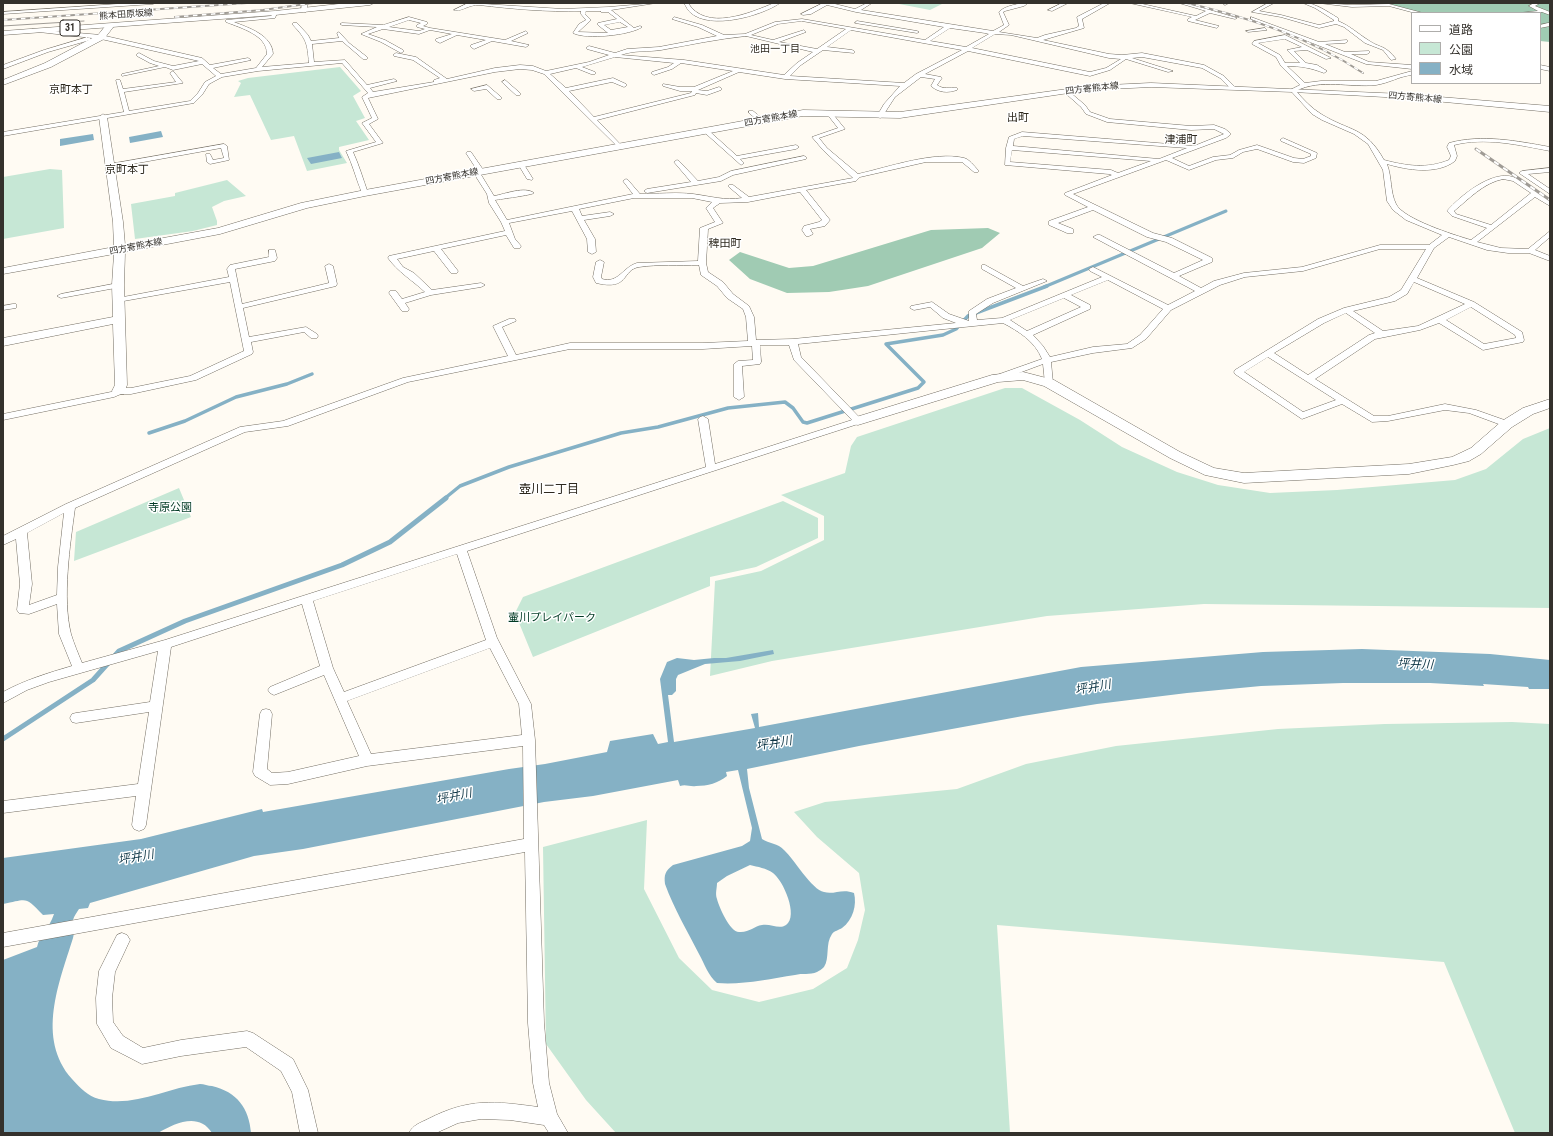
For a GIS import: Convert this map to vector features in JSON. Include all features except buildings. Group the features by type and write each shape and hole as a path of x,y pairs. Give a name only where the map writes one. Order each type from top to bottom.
{"main road":[{"name":"熊本田原坂線","path":"3,33 275,14 304,7 370,3"},
{"path":"3,83 48,65 101,37 110,26"},
{"name":"四方寄熊本線","path":"3,272 220,231 305,205 365,193 803,113 880,116 947,109 1066,91 1116,86 1232,87 1292,90 1403,96 1550,109"},
{"path":"103,117 120,250 118,300 121,385 119,391"},
{"path":"3,342 119,319"},
{"path":"858,421 997,378 1013,375 1037,378 1049,383 1175,455 1210,472 1244,478 1409,469 1453,461 1464,458 1476,451 1507,424 1528,411 1550,403"}],"street":[{"path":"3,14 153,3"},
{"path":"456,10 472,3 530,9 584,10 654,3"},
{"path":"530,9 544,3"},
{"path":"686,3 693,13 718,20 752,13 778,3"},
{"path":"849,15 870,3"},
{"path":"880,116 889,100 918,75 967,49 992,32 1007,25 1001,12 1003,10 1022,6 1026,3"},
{"path":"1050,10 1066,3"},
{"path":"1038,40 1047,36 1082,27 1079,18 1108,3"},
{"path":"1132,3 1196,17"},
{"path":"1181,3 1236,18"},
{"path":"1272,3 1254,12 1290,18 1319,26 1336,22 1346,26 1367,42 1386,49 1393,59"},
{"path":"1320,3 1352,6 1394,6 1418,12"},
{"path":"1363,3 1374,5"},
{"path":"1538,3 1531,6 1542,12 1550,14"},
{"path":"546,73 578,67 630,50 670,48 746,34 777,23 802,17 824,4 836,4 868,14 886,13 948,26 1011,34 1109,56 1124,57 1142,55 1204,67 1222,77 1232,87"},
{"path":"1306,5 1313,6 1336,19 1336,22"},
{"path":"802,17 803,10 806,6"},
{"path":"598,9 599,11 609,11 632,28 610,32 600,24 621,20"},
{"path":"584,10 583,14 589,20 581,25 575,32 576,33 611,34 628,32 638,27"},
{"path":"1210,11 1190,20 1217,26"},
{"path":"258,69 270,55 270,47 268,43 245,28 228,21 273,17 275,14"},
{"path":"785,77 868,14"},
{"path":"1290,18 1296,14"},
{"path":"802,17 848,29 967,49 1090,74 1108,69 1124,59 1124,57"},
{"path":"438,83 436,81 444,79 414,58 407,58 380,40 363,35 409,18 424,23 419,26 430,29 526,45"},
{"path":"674,18 724,37"},
{"path":"1253,18 1344,54 1378,65 1411,67"},
{"path":"857,22 917,32"},
{"path":"294,24 306,36 309,43 312,64"},
{"path":"342,24 385,26 418,33 430,29"},
{"path":"925,42 948,26"},
{"path":"1248,31 1265,29 1328,58"},
{"path":"31,30 101,37 162,50 200,60 220,76"},
{"path":"504,42 526,32"},
{"path":"773,42 804,32"},
{"path":"339,33 347,44 358,51 365,58"},
{"path":"482,38 495,33"},
{"path":"440,42 438,40 458,34"},
{"path":"746,34 773,42 818,51"},
{"path":"3,67 61,46 101,37"},
{"path":"380,40 391,37"},
{"path":"1285,37 1256,42 1255,44 1278,56 1283,65 1303,85"},
{"path":"974,38 981,39"},
{"path":"309,43 342,39"},
{"path":"474,47 473,46 491,40"},
{"path":"1318,43 1345,40"},
{"path":"589,48 648,63"},
{"path":"823,48 852,52"},
{"path":"1304,64 1290,50 1309,48"},
{"path":"1344,54 1367,52"},
{"path":"139,55 152,62 177,68 202,62"},
{"path":"1124,57 1170,71"},
{"path":"208,67 248,60"},
{"path":"3,134 192,102 200,94 207,83 220,76 258,69 343,61 372,94"},
{"path":"640,65 648,63 679,62 785,77 906,86"},
{"path":"654,73 670,68 679,62"},
{"path":"686,70 698,64"},
{"path":"1283,65 1304,64 1321,69 1324,72"},
{"path":"124,75 167,66"},
{"path":"365,193 356,171 356,165 349,151 380,143 365,123 375,119 364,97 372,94 438,83 483,72 520,67 540,70 546,73 565,90 620,147"},
{"path":"578,67 593,73"},
{"path":"594,119 693,94 695,90 737,71"},
{"path":"122,91 149,84 180,83 173,73"},
{"path":"1411,73 1401,74 1377,83 1303,85 1292,90 1307,107 1318,116 1367,141 1382,161 1387,173 1390,198 1395,209 1407,218 1436,229 1447,235 1488,249 1502,251 1530,251 1550,259"},
{"path":"918,75 939,78 935,82 934,86 938,89 951,91 955,89"},
{"path":"118,80 127,113"},
{"path":"565,90 613,80 624,85"},
{"path":"367,87 394,81"},
{"path":"505,82 518,94"},
{"path":"665,85 707,93 719,89"},
{"path":"474,89 487,87 500,98"},
{"path":"1066,91 1084,106 1088,114 1109,121 1191,128 1214,127 1223,130 1228,134 1224,137 1067,194 1150,234 1169,240 1209,260 1174,276"},
{"path":"751,112 762,121"},
{"path":"830,114 842,129 815,137 825,149 857,176"},
{"path":"706,131 747,169"},
{"path":"1118,176 1111,172 1007,164 1011,138 1022,134 1197,147"},
{"path":"1009,148 1164,159 1189,168 1214,158 1231,157 1241,151 1257,147 1294,160 1304,161 1314,157 1314,152 1283,140"},
{"path":"1382,161 1397,166 1417,169 1438,166 1452,161 1454,156 1450,147 1451,144 1460,141 1488,141 1550,148"},
{"path":"110,166 224,146 227,159 210,162 208,155"},
{"path":"736,158 796,147"},
{"path":"469,153 490,194 492,203 505,222 508,232 517,246"},
{"path":"637,195 640,192 721,179 731,172 804,158"},
{"path":"505,222 637,195 692,196 718,201 748,200 856,179 857,176 897,166 939,159 964,160 976,171"},
{"path":"678,162 696,183"},
{"path":"521,164 530,179"},
{"path":"1550,170 1522,173 1550,192"},
{"path":"1491,227 1454,215 1450,211 1490,179 1503,177 1512,178 1550,204"},
{"path":"626,182 637,195"},
{"path":"731,186 748,200"},
{"path":"802,190 826,220 822,224 807,228 806,230 809,234"},
{"path":"491,199 531,193"},
{"path":"1472,243 1534,194"},
{"path":"718,201 709,208 719,222 704,228 702,263 704,273 720,284 730,296 746,308 750,317 757,362 738,364 740,397"},
{"path":"603,202 610,214 614,215 615,222"},
{"path":"574,207 591,239 592,252"},
{"path":"1070,232 1052,223 1094,207"},
{"path":"581,218 610,214"},
{"path":"430,293 411,275 400,269 392,258 508,232"},
{"path":"1530,251 1550,233"},
{"path":"1342,401 1302,416 1238,372 1321,321 1347,310 1392,299 1404,292 1431,247 1447,235"},
{"path":"1097,237 1202,291"},
{"path":"997,378 1047,360 1093,350 1128,346 1143,337 1168,308 1217,283 1244,275 1303,269 1380,247 1431,247"},
{"path":"436,248 454,271"},
{"path":"3,417 114,394 119,391 131,391 193,378 248,352 231,269 232,267 272,259 272,252"},
{"path":"600,262 597,277 599,281 607,283 623,278 632,266 636,265 702,263"},
{"path":"238,307 293,295 333,284 329,266"},
{"path":"984,267 1023,289"},
{"path":"1093,269 1168,308"},
{"path":"3,541 70,506 243,429 285,424 406,380 570,346 703,346 793,342 1004,320 1109,277"},
{"path":"118,300 233,279"},
{"path":"1413,279 1470,304 1519,334 1520,340 1483,347 1440,320"},
{"path":"968,323 972,313 990,301 1043,281"},
{"path":"61,296 118,285"},
{"path":"393,293 403,305 430,293 481,286"},
{"path":"1027,334 1087,307 1064,295"},
{"path":"914,308 932,304 946,316 968,323"},
{"path":"1308,379 1372,337 1381,334 1420,328 1440,320 1470,304"},
{"path":"3,308 13,306"},
{"path":"1347,310 1381,334"},
{"path":"1004,320 1027,334 1039,346 1047,360 1049,383"},
{"path":"512,321 497,326 513,357"},
{"path":"246,340 306,329 314,336"},
{"path":"3,698 23,687 78,669 165,644 858,421 797,358 793,342"},
{"path":"1268,353 1372,419 1383,419 1437,408 1449,408 1464,410 1507,424"},
{"path":"703,419 711,468"},
{"path":"70,506 63,568 62,597 64,630 78,669"},
{"path":"21,531 26,584 23,610 29,610 62,597"},
{"path":"461,549 493,642 525,704 529,740 530,844 536,1023 541,1083 549,1117 559,1133"},
{"path":"306,598 327,668 366,760"},
{"path":"341,698 493,642"},
{"path":"139,825 165,644"},
{"path":"274,690 327,668"},
{"path":"76,718 155,706"},
{"path":"266,714 260,772 270,779 288,778 366,760 529,740"},
{"path":"3,807 143,789"},
{"path":"3,940 530,844"},
{"path":"122,940 107,971 104,998 105,1024 117,1042 142,1056 181,1048 247,1039 266,1050 286,1065 300,1090 308,1133"},
{"path":"418,1133 441,1120 472,1111 512,1112 549,1117"}],"green space":[{"path":"894,3 944,3 930,10"},
{"path":"1385,3 1550,3 1550,42 1541,41 1541,12 1411,12"},
{"path":"340,67 361,91 353,96 365,118 356,121 369,140 339,147 339,150 347,163 307,171 294,136 271,140 250,95 234,97 241,83 238,81 248,78"},
{"path":"50,169 62,170 64,228 3,239 3,177"},
{"path":"227,180 246,196 224,201 212,207 217,225 193,231 135,239 131,204 175,196 175,193"},
{"path":"988,228 1000,233 982,248 868,286 829,292 787,293 750,279 729,260 740,252 789,268 813,266 931,230"},
{"path":"1005,388 1022,388 1080,420 1122,447 1177,472 1218,485 1270,493 1337,490 1455,480 1486,469 1523,439 1550,428 1550,608 1204,604 1047,616 772,661 710,676 715,581 761,571 824,540 824,516 781,495 845,473 851,446 857,437"},
{"name":"寺原公園","path":"179,488 191,517 74,561 76,532"},
{"name":"壷川プレイパーク","path":"783,501 818,518 818,538 756,567 710,577 710,586 533,657 515,613 523,597"},
{"path":"1512,722 1550,724 1550,1133 1515,1133 1444,962 997,925 1010,1133 616,1133 586,1100 546,1044 543,847 647,820 644,889 679,958 712,990 759,1002 813,989 847,968 858,940 865,910 859,873 817,837 794,812 825,802 957,789 1026,764 1116,746 1278,729 1385,724"}],"water":[{"path":"161,131 163,137 130,143 129,137"},
{"path":"93,134 94,140 60,146 60,139"},
{"path":"339,152 342,158 311,164 307,158"},
{"name":"坪井川","path":"1362,649 1490,654 1550,660 1550,689 1529,689 1528,687 1483,684 1484,686 1430,683 1343,683 1261,686 1187,693 1097,704 1023,716 859,746 747,769 749,788 762,839 782,848 819,890 828,893 846,891 854,893 855,898 853,912 849,921 842,928 835,931 830,938 827,959 824,967 817,972 766,980 717,983 707,970 665,884 666,873 673,865 742,846 750,841 752,828 738,770 726,772 727,776 713,784 680,786 678,780 593,796 544,802 303,849 254,856 90,903 88,908 79,909 73,919 74,936 62,973 54,1010 53,1028 55,1046 61,1063 72,1079 91,1096 112,1101 137,1099 200,1084 212,1086 228,1092 240,1102 248,1116 251,1133 212,1133 207,1127 200,1123 186,1121 158,1133 3,1133 3,960 37,947 40,938 50,924 54,914 43,915 26,900 3,904 3,858 141,839 262,809 263,812 545,764 607,752 610,741 653,734 658,744 668,742 660,679 667,662 677,658 694,660 726,658 773,650 774,654 740,661 705,664 678,675 676,679 676,691 672,695 668,695 674,742 755,728 751,714 758,713 759,727 1081,667 1263,652","holes":["750,865 770,871 781,883 788,898 791,914 790,920 786,925 780,927 762,925 739,932 732,928 725,918 716,897 717,883 727,876"]}],"waterway":[{"path":"1044,287 1226,211"},
{"path":"444,499 460,486 509,467 621,433 658,427 728,408 785,402 793,408 803,422 807,423 918,388 924,382 886,344 943,335 956,329 968,316 1047,286"},
{"path":"149,433 185,421 236,397 287,384 312,374"},
{"path":"3,739 93,680 119,651 185,621 342,565 390,542 446,498"}],"tram line":[{"path":"3,26 84,21"}],"railway":[{"path":"3,20 247,3"},
{"path":"175,17 263,10 313,3"},
{"path":"1187,3 1233,15 1278,30 1322,49 1363,73"},
{"path":"1476,149 1550,200"}],"district":[{"name":"池田一丁目","path":"775,49"},
{"name":"京町本丁","path":"71,90"},
{"name":"出町","path":"1018,118"},
{"name":"津浦町","path":"1181,140"},
{"name":"京町本丁","path":"127,170"},
{"name":"稗田町","path":"725,244"},
{"name":"壺川二丁目","path":"549,490"}]}
